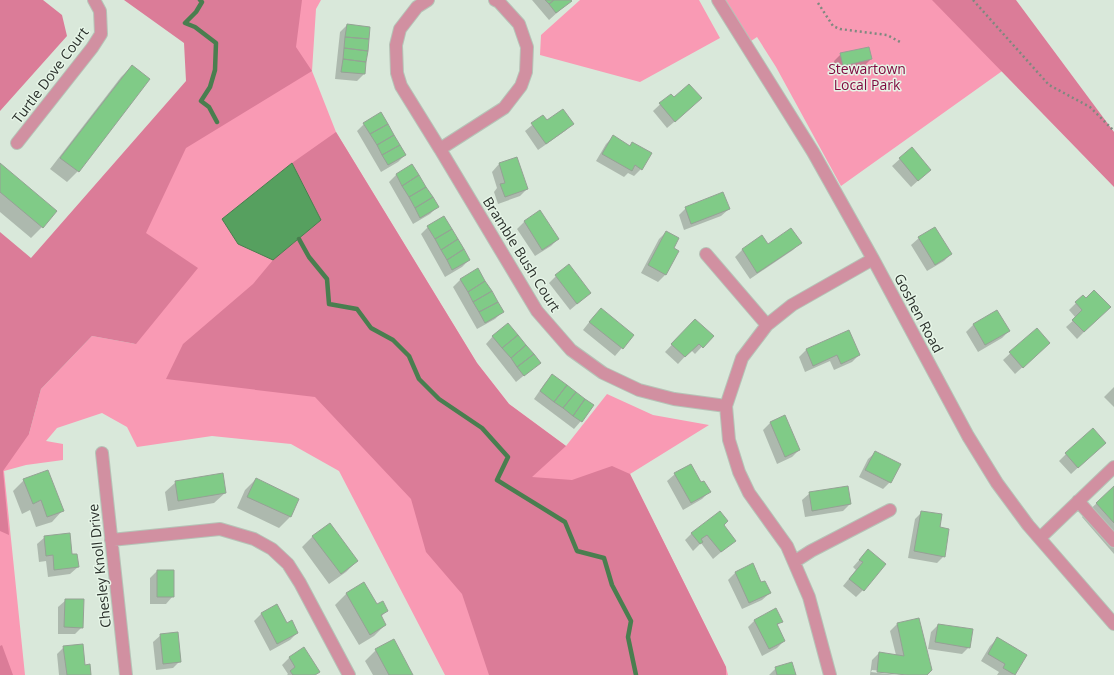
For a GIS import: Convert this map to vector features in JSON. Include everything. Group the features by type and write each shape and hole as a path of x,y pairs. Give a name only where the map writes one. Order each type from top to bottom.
{"street":[{"name":"Turtle Dove Court","path":"17,143 92,48 101,34 100,11 94,0"},
{"name":"Bramble Bush Court","path":"428,0 417,7 400,29 396,45 397,74 401,86 537,311 571,350 603,373 639,390 674,400 726,406"},
{"path":"440,149 504,108 521,86 526,72 527,47 518,24 499,2 495,0"},
{"name":"Goshen Road","path":"718,0 813,152 873,259 968,436 997,482 1028,525 1114,624"},
{"path":"706,254 767,325"},
{"path":"830,675 809,597 787,546 749,493 739,472 728,440 726,406 742,358 767,325 792,305 873,259"},
{"name":"Chesley Knoll Drive","path":"102,453 126,675"},
{"path":"1040,538 1114,467"},
{"path":"1078,502 1114,541"},
{"path":"794,562 811,551 890,510"},
{"path":"111,540 220,529 254,539 272,549 288,564 300,583 349,675"}],"path":[{"path":"973,0 1049,85 1090,107 1114,131"},
{"path":"818,3 833,26 840,29 887,35 902,44"}],"green space":[{"path":"263,0 321,0 316,9 312,71 336,132 477,363 509,404 566,446 607,394 653,415 709,425 630,474 726,667 728,675 445,675 339,471 291,444 212,436 137,447 127,427 102,413 57,428 46,441 63,444 63,460 26,465 4,471 25,675 0,675 0,432 29,434 41,389 92,336 136,344 0,294"},
{"path":"580,0 699,0 720,38 640,82 540,55 541,35"},
{"name":"Stewartown Local Park","path":"721,0 941,0 1005,69 841,186 776,67 757,37 748,43"}],"shaded area":[{"path":"0,0 43,0 62,15 67,36 0,111"},
{"path":"124,0 302,0 296,47 312,71 186,148 146,233 198,268 136,344 92,336 41,389 29,434 3,471 9,535 0,531 0,232 31,258 186,81 184,43"},
{"path":"932,0 1016,0 1114,132 1114,187"},
{"path":"336,132 477,363 509,404 566,446 532,477 572,480 612,466 630,474 726,667 726,675 489,675 462,594 426,552 411,499 315,397 166,379 183,344 253,284 273,260 321,220 292,163"},
{"path":"292,163 321,220 273,260 238,244 222,219"},
{"path":"2,645 13,675 0,675 0,646"}],"building":[{"path":"545,0 554,0 549,4"},
{"path":"554,0 572,1 556,13 549,4"},
{"path":"347,24 370,27 369,39 345,37"},
{"path":"345,37 369,39 368,51 344,48"},
{"path":"869,47 872,59 843,66 840,53"},
{"path":"344,48 368,51 366,62 343,59"},
{"path":"343,59 366,62 365,74 341,72"},
{"path":"132,65 150,79 79,172 60,158"},
{"path":"689,84 702,98 675,122 659,103 671,94 674,97"},
{"path":"563,109 574,124 546,144 531,123 543,115 547,120"},
{"path":"381,112 388,124 370,134 363,123"},
{"path":"388,124 394,135 377,145 370,134"},
{"path":"394,135 400,145 382,155 377,145"},
{"path":"613,135 630,146 632,142 652,153 642,170 635,165 632,171 602,154"},
{"path":"400,145 406,155 388,165 382,155"},
{"path":"912,147 931,170 918,181 899,158"},
{"path":"517,157 528,189 505,197 500,184 505,183 499,163"},
{"path":"0,163 57,211 43,228 0,192"},
{"path":"412,164 419,175 402,186 396,174"},
{"path":"419,175 426,187 409,197 402,186"},
{"path":"426,187 433,197 415,208 409,197"},
{"path":"723,192 730,209 691,224 685,207"},
{"path":"433,197 439,207 420,218 415,208"},
{"path":"540,210 559,239 542,250 524,221"},
{"path":"444,216 452,229 435,239 427,226"},
{"path":"935,227 952,254 935,265 918,237"},
{"path":"791,228 802,243 757,273 742,249 762,235 768,244"},
{"path":"452,229 458,239 441,250 435,239"},
{"path":"666,231 679,238 674,248 679,251 666,275 648,265"},
{"path":"458,239 464,249 447,260 441,250"},
{"path":"464,249 470,260 452,270 447,260"},
{"path":"569,264 591,293 577,304 555,275"},
{"path":"478,268 485,281 468,292 460,279"},
{"path":"485,281 492,291 473,302 468,292"},
{"path":"1094,290 1111,307 1084,332 1072,320 1082,310 1075,302 1083,295 1086,298"},
{"path":"492,291 498,302 479,312 473,302"},
{"path":"498,302 504,312 485,323 479,312"},
{"path":"601,308 634,335 623,349 589,322"},
{"path":"997,310 1010,331 985,345 973,324"},
{"path":"695,319 714,336 703,348 699,344 685,357 671,344"},
{"path":"508,323 518,335 502,348 492,336"},
{"path":"1037,328 1050,343 1023,368 1009,352"},
{"path":"849,330 860,355 841,364 837,355 813,366 806,349"},
{"path":"518,335 526,345 511,358 502,348"},
{"path":"526,345 534,354 517,367 511,358"},
{"path":"534,354 541,363 524,376 517,367"},
{"path":"552,374 567,385 554,402 540,391"},
{"path":"567,385 576,392 563,408 554,402"},
{"path":"576,392 585,399 573,416 563,408"},
{"path":"585,399 594,405 582,422 573,416"},
{"path":"785,415 800,450 785,457 770,422"},
{"path":"1093,428 1106,443 1078,468 1065,453"},
{"path":"875,451 901,464 891,483 865,470"},
{"path":"691,464 701,482 704,481 711,492 691,503 674,473"},
{"path":"48,470 64,511 47,517 41,500 33,504 23,479"},
{"path":"223,473 226,493 178,501 175,481"},
{"path":"256,478 299,499 291,517 247,497"},
{"path":"848,486 851,504 812,511 809,492"},
{"path":"1114,486 1114,523 1096,503"},
{"path":"720,511 728,521 724,525 736,541 721,552 707,535 701,539 703,542 700,544 691,533"},
{"path":"921,511 942,514 940,527 949,529 945,557 914,551"},
{"path":"330,523 358,561 341,574 312,536"},
{"path":"70,533 72,554 77,554 79,567 54,570 53,555 46,556 44,536"},
{"path":"868,549 886,564 864,591 849,579 863,562 859,560"},
{"path":"753,563 761,582 765,581 771,593 749,603 735,572"},
{"path":"157,570 174,570 174,597 157,597"},
{"path":"364,582 377,604 383,601 388,611 381,615 386,625 370,635 346,593"},
{"path":"65,599 84,599 83,628 64,627"},
{"path":"277,604 287,623 292,620 298,633 277,644 261,613"},
{"path":"776,608 783,622 777,624 785,641 769,649 754,620"},
{"path":"919,618 932,670 927,675 877,672 879,652 904,656 897,623"},
{"path":"938,624 973,629 970,648 935,642"},
{"path":"178,632 181,662 163,664 160,634"},
{"path":"997,637 1027,655 1015,675 1003,668 1005,664 988,654"},
{"path":"394,639 413,675 389,675 375,649"},
{"path":"83,644 85,665 90,664 91,675 67,675 63,646"},
{"path":"304,647 320,672 315,675 293,675 290,671 295,667 289,657"},
{"path":"792,662 796,675 777,675 775,667"}],"waterway":[{"path":"200,0 202,2 196,12 185,23 195,27 216,43 215,70 210,87 201,101 209,107 217,122"},
{"path":"299,239 309,257 327,279 329,304 357,309 371,328 393,340 409,356 419,379 439,399 482,428 508,457 497,480 565,522 577,551 604,558 612,585 631,621 628,637 636,675"}]}
